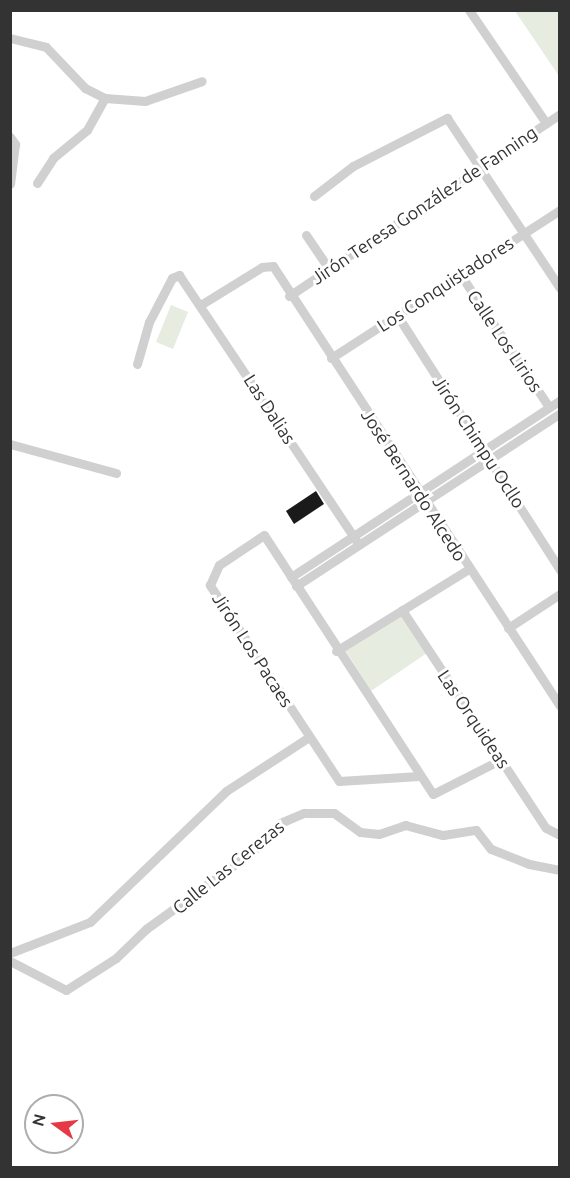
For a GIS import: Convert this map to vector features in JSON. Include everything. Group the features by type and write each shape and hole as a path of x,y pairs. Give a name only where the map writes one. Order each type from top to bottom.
{"street":[{"path":"469,10 546,123"},
{"path":"10,38 46,47 78,82 105,98 145,101 202,81"},
{"path":"37,183 53,158 87,130 105,98"},
{"name":"Jirón Teresa González de Fanning","path":"289,296 560,114"},
{"path":"314,196 353,166 444,118 481,167 560,288"},
{"path":"10,137 15,144 10,184"},
{"name":"Los Conquistadores","path":"331,358 560,210"},
{"path":"306,235 329,269"},
{"name":"José Bernardo Alcedo","path":"201,304 268,266 421,492 508,628 555,691 560,706"},
{"name":"Calle Los Lirios","path":"460,274 549,407"},
{"name":"Las Dalias","path":"137,364 149,322 172,278 179,275 201,304 359,545"},
{"name":"Jirón Chimpu Ocllo","path":"397,315 485,449 560,570"},
{"path":"500,760 440,795 434,794 419,776 336,651 291,577 560,400"},
{"path":"296,586 560,413"},
{"path":"10,444 116,473"},
{"name":"Jirón Los Pacaes","path":"291,577 264,535 219,565 210,585 339,781 419,776"},
{"path":"336,651 469,568"},
{"path":"508,628 560,594"},
{"name":"Las Orquideas","path":"402,610 546,828 560,835"},
{"path":"10,952 90,922 226,791 309,737"},
{"name":"Calle Las Cerezas","path":"10,960 66,990 116,958 137,936 252,852 290,816 334,813 360,832 379,834 405,825 443,835 476,830 491,849 528,864 560,870"}],"shaded area":[{"path":"515,11 559,11 559,76"},
{"path":"171,305 188,312 173,349 156,342"},
{"path":"400,613 427,653 371,691 344,648"}],"building":[{"path":"316,491 324,504 294,524 286,511"}]}
